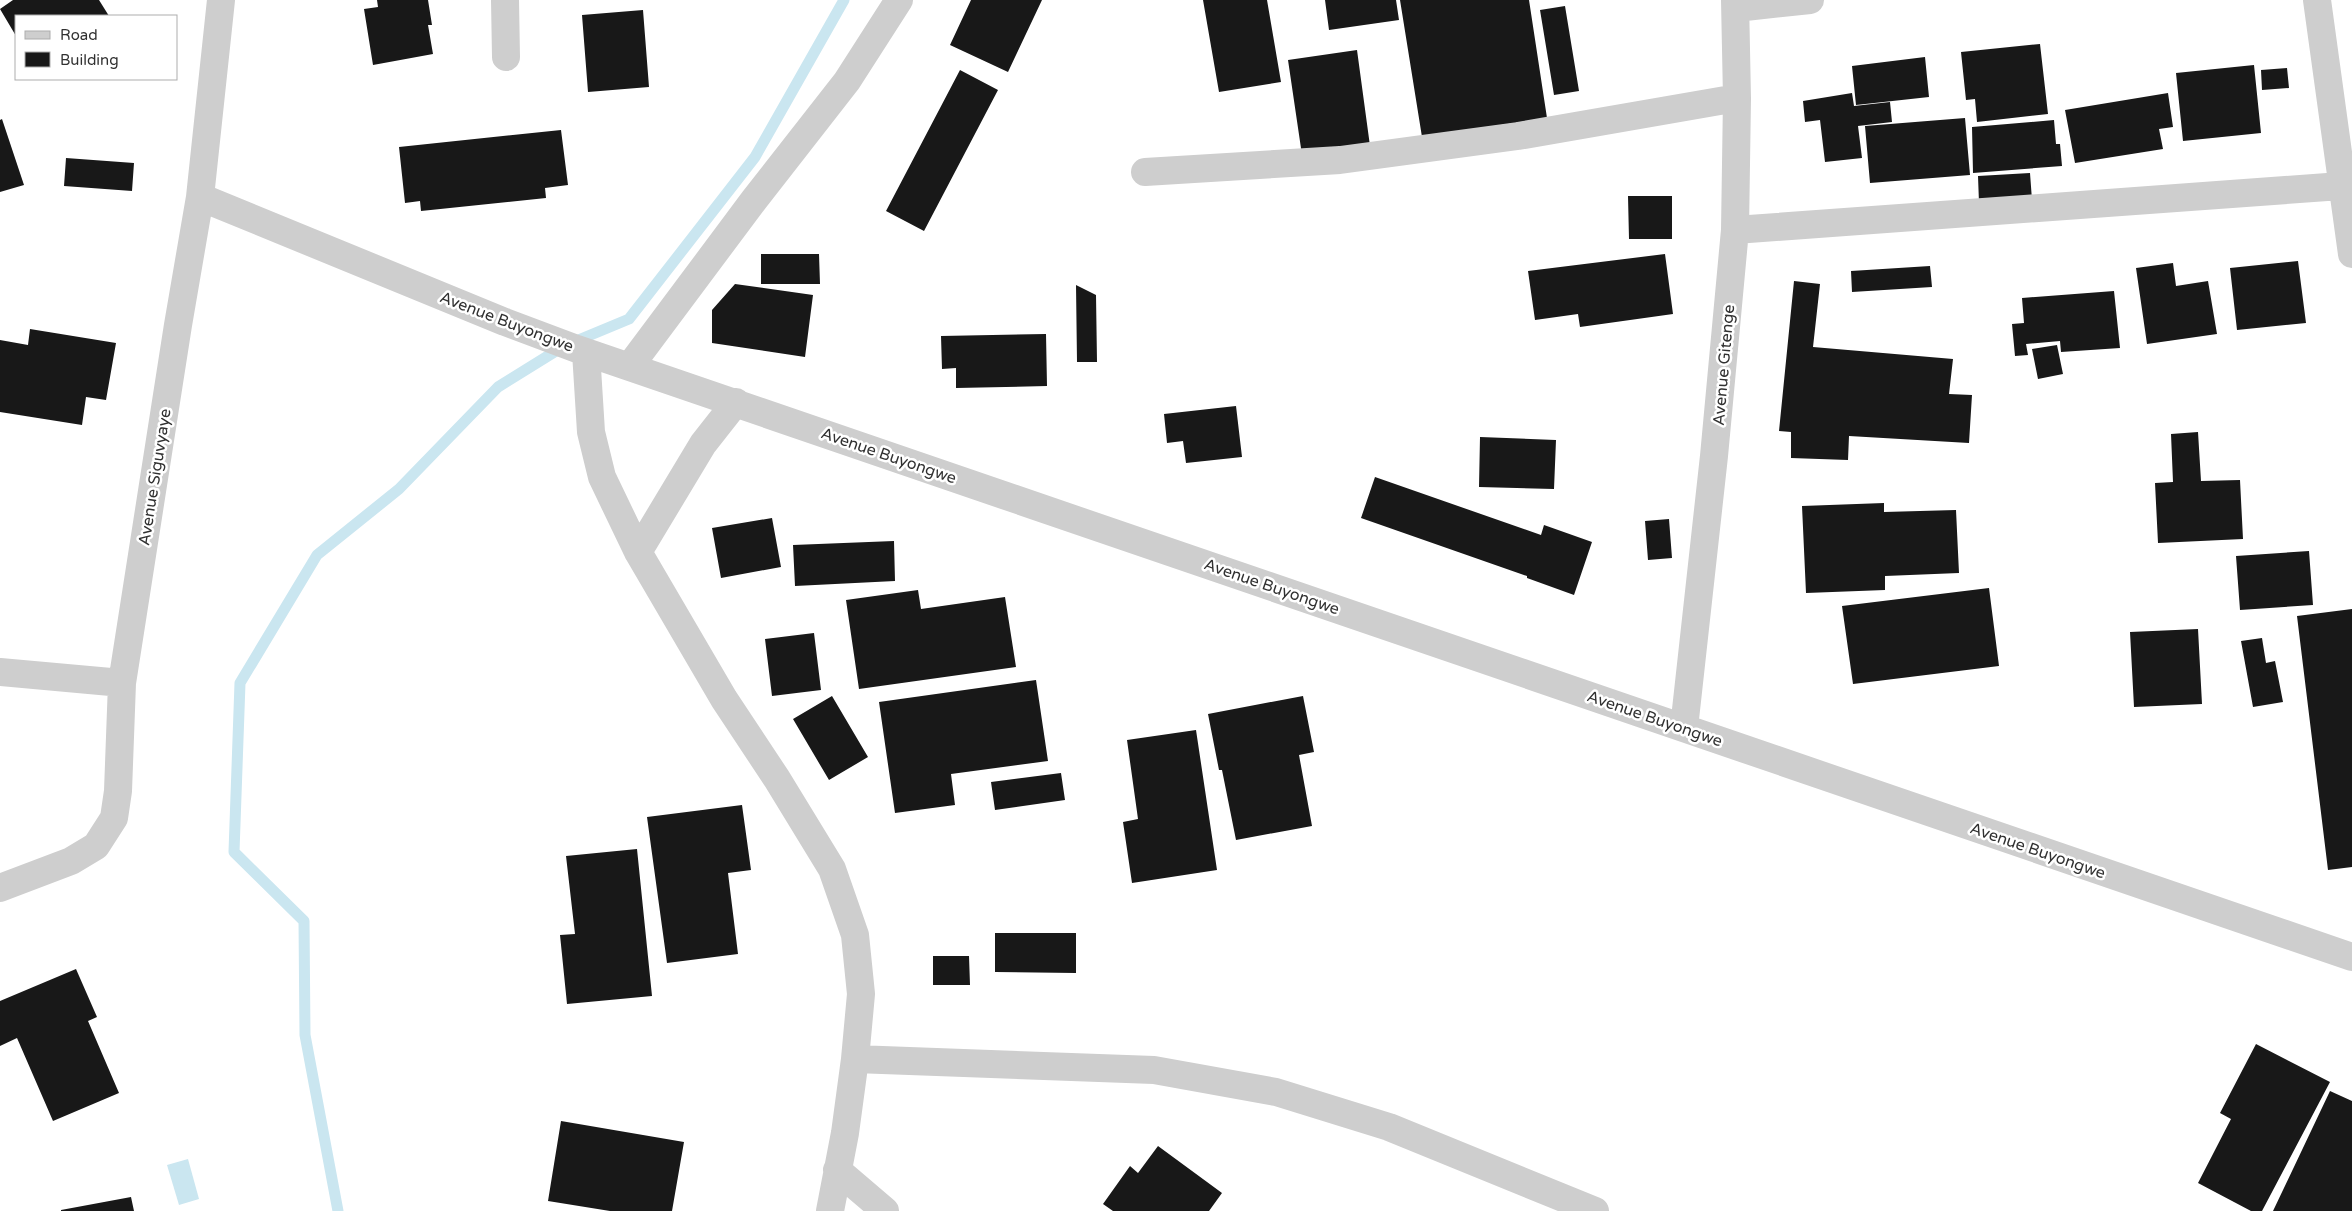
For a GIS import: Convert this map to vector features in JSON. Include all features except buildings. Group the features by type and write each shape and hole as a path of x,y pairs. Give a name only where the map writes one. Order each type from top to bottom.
{"street":[{"name":"Avenue Siguvyaye","path":"0,888 71,861 96,846 114,818 118,791 122,683 200,197 221,0"},
{"path":"506,0 506,57"},
{"path":"630,366 754,200 847,81 899,0"},
{"path":"1735,4 1810,0"},
{"path":"2317,0 2341,186 2352,254"},
{"name":"Avenue Gitenge","path":"1684,728 1714,456 1735,230 1737,98 1735,4"},
{"path":"1145,172 1340,160 1518,136 1737,98"},
{"path":"1735,230 2341,186"},
{"name":"Avenue Buyongwe","path":"200,197 505,322 582,350 2352,957"},
{"path":"582,350 591,432 602,477 638,552 724,699 777,778 832,869 855,935 861,994 855,1059 830,1211"},
{"path":"638,552 698,452 736,402"},
{"path":"0,672 122,683"},
{"path":"855,1059 1154,1070 1276,1092 1389,1126 1595,1211"},
{"path":"838,1170 885,1211"}],"water":[{"path":"188,1159 199,1199 179,1205 167,1165"}],"waterway":[{"path":"338,1211 305,1035 304,921 234,852 240,683 317,555 399,489 498,387 564,346 629,319 755,157 844,0"}]}
